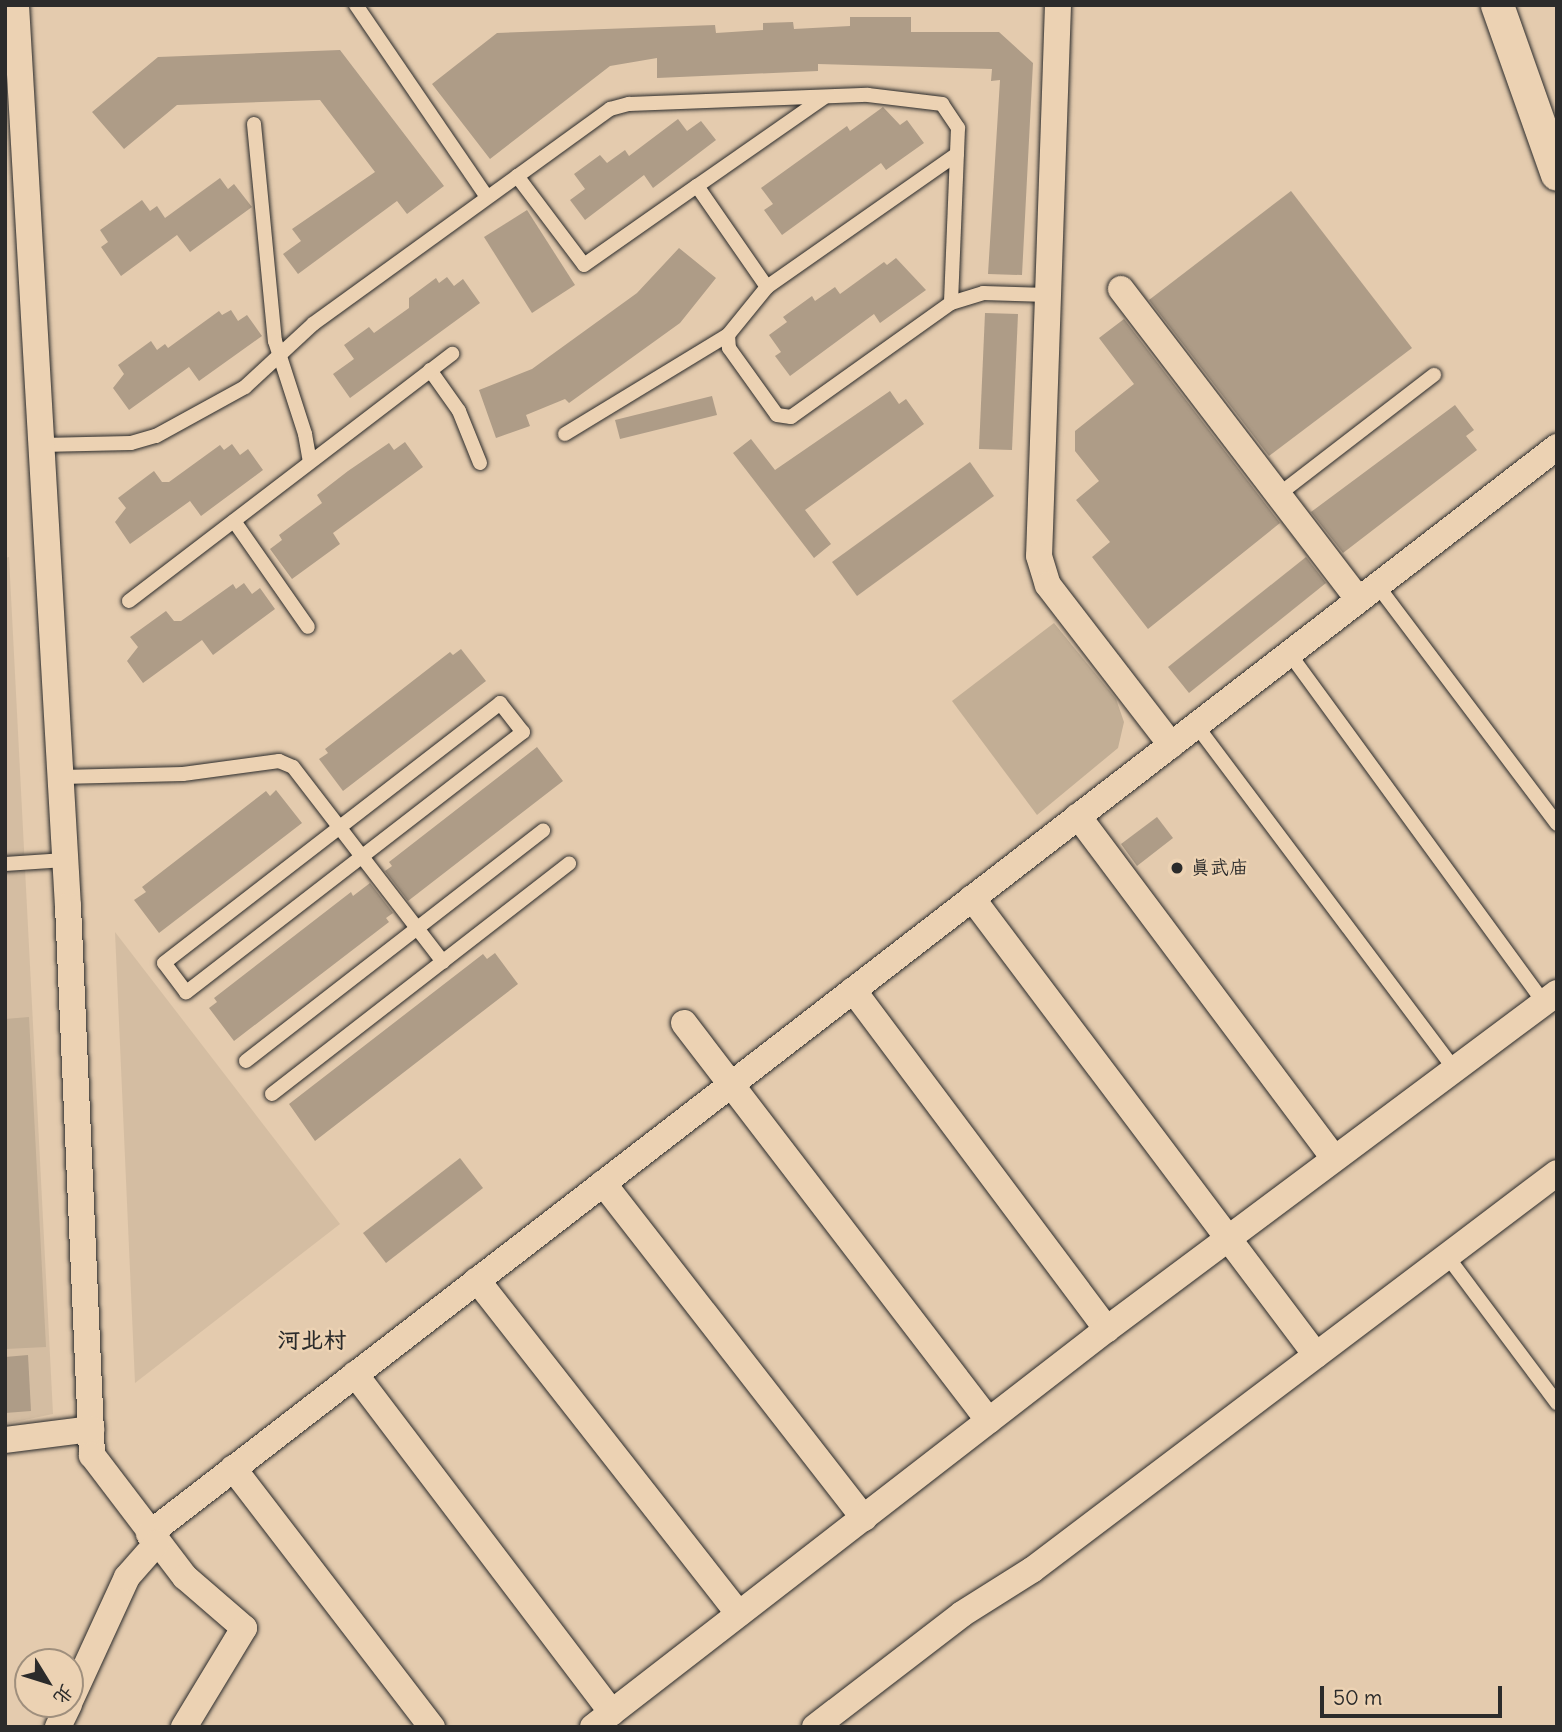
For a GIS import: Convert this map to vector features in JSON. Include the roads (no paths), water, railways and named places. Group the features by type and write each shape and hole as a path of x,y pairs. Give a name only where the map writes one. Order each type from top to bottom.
{"street":[{"path":"16,5 61,777 92,1455 185,1577 244,1628 184,1727"},
{"path":"1058,5 1039,556 1048,584 1171,745"},
{"path":"1497,5 1557,174"},
{"path":"1121,289 1278,495 1368,592"},
{"path":"84,1670 127,1577 153,1538 233,1468 1557,447"},
{"path":"1079,816 1334,1158"},
{"path":"972,898 1316,1355"},
{"path":"853,990 1107,1329"},
{"path":"355,1374 603,1719 1107,1329 1550,998"},
{"path":"684,1023 989,1420"},
{"path":"815,1727 1557,1173"},
{"path":"603,1183 864,1518"},
{"path":"477,1280 739,1614"},
{"path":"5,1440 91,1429"},
{"path":"233,1468 432,1727"}],"lane":[{"path":"356,5 488,197"},
{"path":"41,445 131,443 156,436 245,387 313,324 610,109 629,104 868,95 942,104 958,128 951,303"},
{"path":"517,176 583,265 824,97"},
{"path":"254,124 279,355 310,462"},
{"path":"565,434 728,335 767,287 957,154"},
{"path":"697,186 767,287"},
{"path":"728,335 729,348 776,415 791,417 951,303 983,293 1048,295"},
{"path":"129,601 452,354"},
{"path":"430,370 459,411 480,463"},
{"path":"1278,495 1434,375"},
{"path":"234,521 308,627"},
{"path":"1368,592 1557,824"},
{"path":"1289,653 1550,998"},
{"path":"500,703 523,732 362,856 186,992 163,962 500,703"},
{"path":"1196,725 1454,1069"},
{"path":"61,777 183,774 279,761 293,767 443,962"},
{"path":"246,1061 543,831"},
{"path":"5,864 65,860"},
{"path":"272,1094 569,864"},
{"path":"1447,1256 1557,1404"}],"place":[{"name":"真武庙","path":"1177,868"}],"district":[{"name":"河北村","path":"312,1340"}]}
